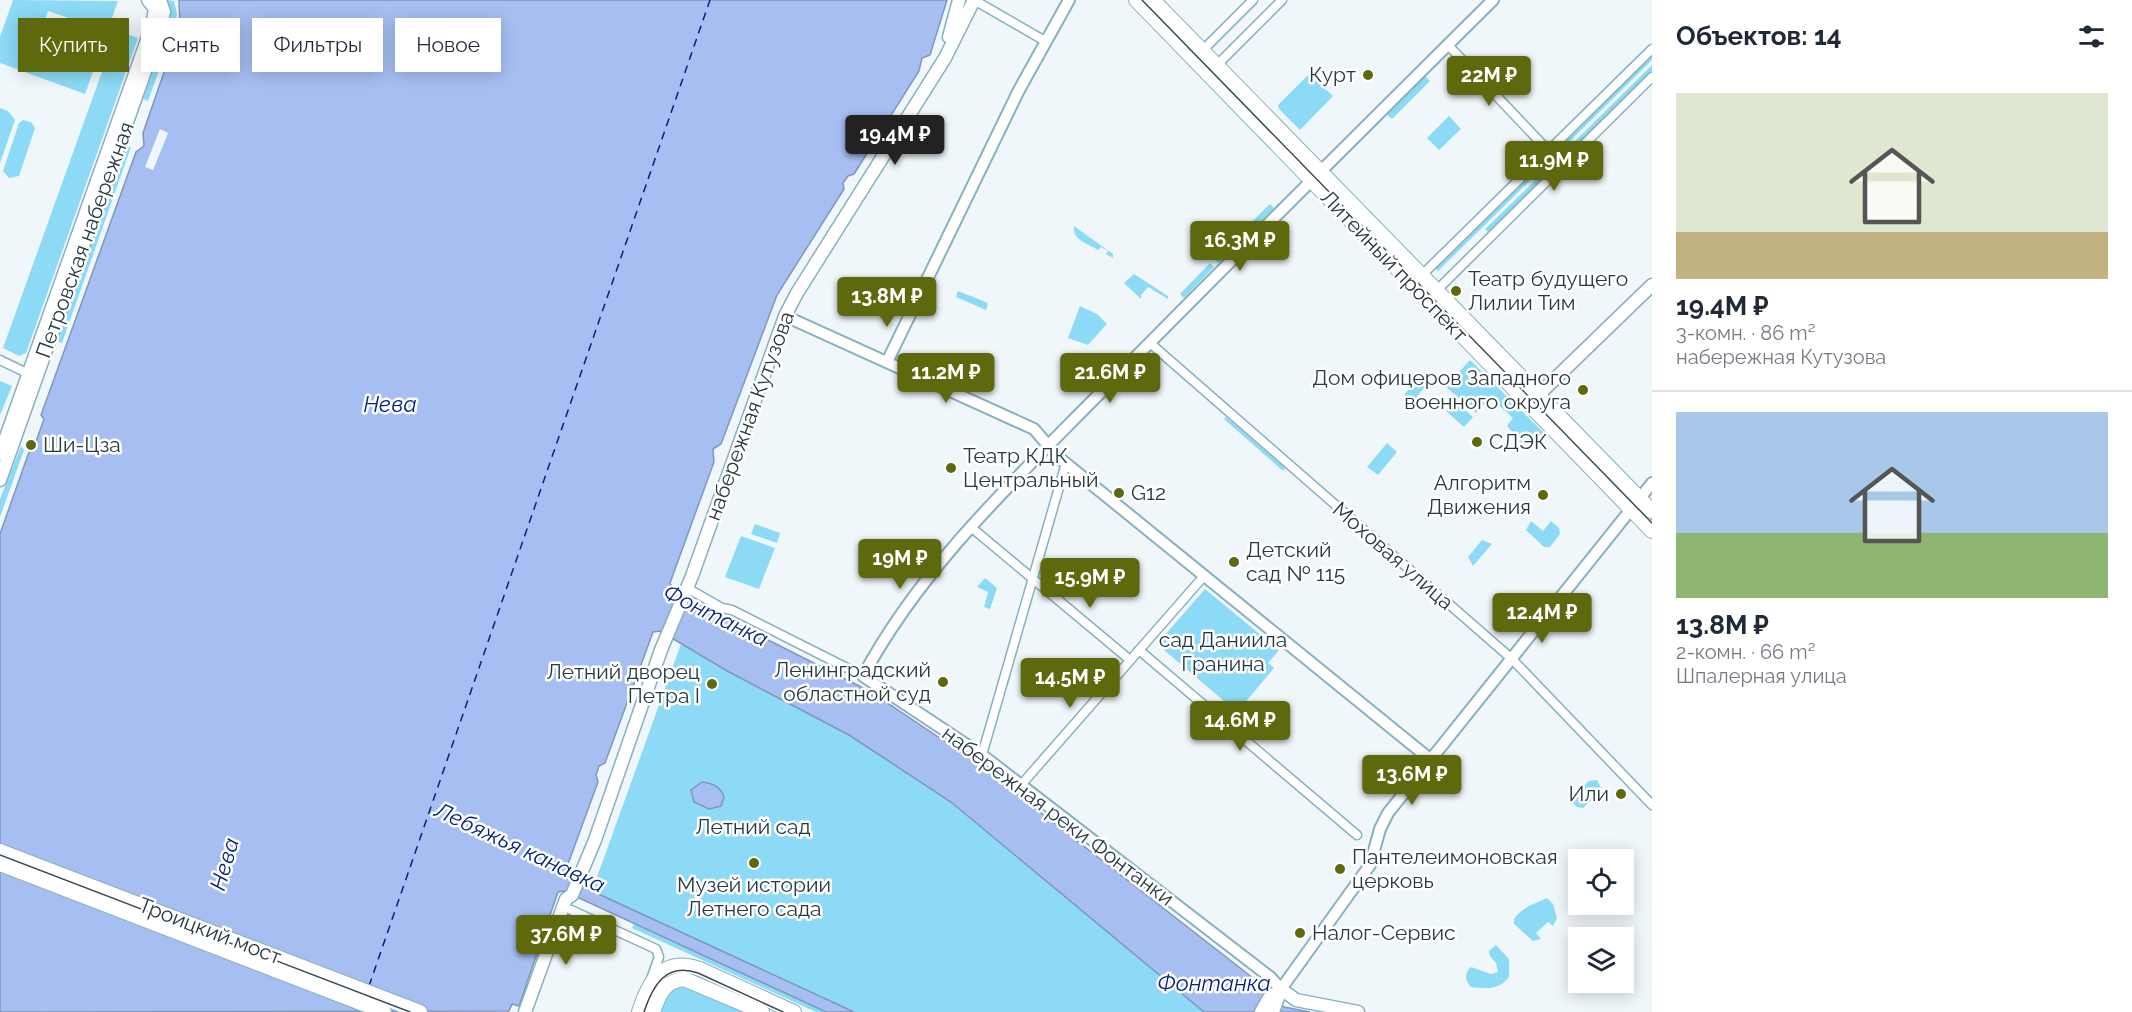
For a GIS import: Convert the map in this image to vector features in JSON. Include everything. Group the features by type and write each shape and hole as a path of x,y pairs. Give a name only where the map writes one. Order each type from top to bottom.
{"main road":[{"name":"Петровская набережная","path":"0,479 152,26 155,9 153,0"},
{"path":"949,37 959,0"},
{"name":"набережная Кутузова","path":"684,591 686,573 771,329 785,300 949,37 967,0"},
{"name":"набережная Кутузова","path":"684,591 785,316 797,293 945,58 974,0"},
{"name":"Литейный проспект","path":"1136,0 1212,70 1535,398 1636,504 1652,531"},
{"name":"Литейный проспект","path":"1153,0 1202,51 1212,70"},
{"name":"Литейный проспект","path":"1316,176 1422,275 1432,295"},
{"path":"1535,398 1652,277"},
{"path":"1535,398 1652,285"},
{"name":"Петровская набережная","path":"0,454 33,376"},
{"name":"Литейный проспект","path":"1636,504 1652,511"},
{"path":"525,1012 566,899 574,889 595,840 661,650 684,591"},
{"name":"Троицкий мост","path":"0,851 420,1012"},
{"name":"Троицкий мост","path":"0,864 384,1012"},
{"path":"534,1012 574,901 574,889"},
{"path":"639,1012 649,986 684,965 700,969 794,1012"},
{"path":"653,1012 670,975"},
{"path":"670,975 695,981 762,1012"},
{"path":"1261,1012 1273,1004 1281,989"},
{"name":"набережная реки Фонтанки","path":"1281,989 1296,1000 1358,1012"}],"street":[{"path":"974,0 1045,41"},
{"path":"887,362 1000,127 1069,0"},
{"path":"1202,51 1253,0"},
{"path":"1212,70 1282,0"},
{"path":"863,676 903,610 972,528 1049,445 1493,0"},
{"path":"1448,45 1562,165"},
{"path":"1422,275 1652,49"},
{"path":"1432,295 1652,77"},
{"path":"785,316 1034,429 1066,463 1431,760"},
{"name":"Моховая улица","path":"1150,343 1512,659 1652,805"},
{"path":"0,360 33,376"},
{"path":"982,756 1066,463"},
{"path":"1281,989 1365,874 1374,857 1382,821 1652,483"},
{"path":"972,528 1130,660"},
{"path":"1021,785 1204,576"},
{"name":"набережная реки Фонтанки","path":"684,591 722,608 732,610 863,676 1021,785 1270,977 1281,989"},
{"path":"1139,650 1357,835"},
{"path":"571,910 656,949 659,957 649,986"}],"green space":[{"path":"13,0 118,1 112,18 69,18 48,11 46,18 18,18 18,70 0,63 0,37"},
{"path":"168,0 174,1 177,14 176,18 171,18"},
{"path":"129,35 138,38 129,63"},
{"path":"1652,53 1652,60 1562,149 1558,145"},
{"path":"1652,65 1652,73 1568,155 1564,152"},
{"path":"25,72 93,72 85,94"},
{"path":"102,72 126,72 26,353 19,356 3,348"},
{"path":"152,72 158,72 148,101 143,99"},
{"path":"1309,74 1333,96 1300,130 1279,109 1278,105"},
{"path":"1425,76 1430,81 1392,119 1387,115"},
{"path":"0,108 8,111 15,120 0,163"},
{"path":"1449,116 1461,129 1439,150 1427,138"},
{"path":"23,120 31,122 35,128 19,176 9,178 3,171 19,123"},
{"path":"126,146 131,147 62,343 56,341"},
{"path":"1544,159 1548,163 1438,271 1434,267"},
{"path":"1550,166 1554,170 1489,233 1485,229"},
{"path":"1270,204 1274,208 1218,263 1214,259"},
{"path":"1074,226 1113,254 1113,258 1101,247 1098,250 1078,238"},
{"path":"1210,263 1214,267 1184,298 1180,294"},
{"path":"1134,274 1168,296 1168,299 1148,287 1141,295 1141,299 1124,283"},
{"path":"958,291 988,303 986,310 956,297"},
{"path":"1080,306 1097,314 1107,324 1088,345 1068,338"},
{"path":"1470,360 1544,433 1528,450 1507,426 1513,418 1491,398 1476,413 1446,387"},
{"path":"1422,374 1430,377 1430,381 1412,402 1409,402 1404,395"},
{"path":"0,381 12,386 0,415"},
{"path":"1455,401 1473,417 1464,427 1446,411"},
{"path":"1226,417 1285,468 1283,471 1224,419"},
{"path":"1387,443 1397,452 1378,475 1367,467"},
{"path":"21,446 24,450 0,517 0,499"},
{"path":"1531,521 1543,531 1551,521 1559,528 1560,534 1550,547 1544,547 1526,530"},
{"path":"755,524 780,533 777,543 751,534"},
{"path":"741,536 775,548 759,589 725,577"},
{"path":"1482,540 1492,544 1473,566 1468,557"},
{"path":"985,578 997,588 990,609 984,607 988,592 977,587"},
{"name":"сад Даниила Гранина","path":"1205,589 1279,650 1268,663 1274,668 1237,712 1157,644"},
{"name":"Летний сад","path":"681,644 849,735 951,802 1204,1012 854,1012 592,891"},
{"path":"1597,780 1602,790 1583,808 1577,807 1573,803 1574,795 1589,781"},
{"path":"1547,898 1553,904 1557,918 1553,926 1548,922 1536,933 1541,939 1533,941 1514,924 1514,919 1525,908"},
{"path":"634,924 826,1012 816,1012 632,928"},
{"path":"1496,945 1509,959 1509,977 1497,986 1471,987 1466,977 1471,967 1491,974 1498,972 1489,951"},
{"path":"683,985 750,1012 659,1012 667,995"}],"water":[{"name":"Нева","path":"179,0 947,0 930,55 922,58 919,71 854,174 848,176 843,183 844,189 777,295 721,444 713,449 714,462 670,583 675,593 871,692 977,763 1262,985 1262,993 1284,1007 1310,1012 1204,1012 951,802 849,735 729,672 660,631 653,632 605,763 599,766 596,775 598,782 564,875 592,891 854,1012 826,1012 564,891 558,892 519,1006 512,1004 509,1011 0,1012 0,534 29,452 33,450 44,419 41,415 136,152 144,146 143,133 164,72 240,72 240,18 180,18"},
{"path":"702,782 713,785 721,791 724,797 721,806 709,809 694,802 691,790"}],"pier":[{"path":"160,129 168,133 153,170 145,167"}],"ferry route":[{"path":"369,986 710,0"}],"tram line":[{"path":"1142,0 1652,523"},
{"path":"0,855 410,1012"},
{"path":"644,1012 652,993 662,978 669,973 687,970 783,1012"}],"place":[{"name":"Курт","path":"1368,75"},
{"name":"Театр будущего Лилии Тим","path":"1456,291"},
{"name":"Дом офицеров Западного военного округа","path":"1583,390"},
{"name":"СДЭК","path":"1477,442"},
{"name":"Ши-Цза","path":"31,445"},
{"name":"Театр КДК Центральный","path":"951,468"},
{"name":"G12","path":"1119,493"},
{"name":"Алгоритм Движения","path":"1543,495"},
{"name":"Детский сад № 115","path":"1234,562"},
{"name":"Ленинградский областной суд","path":"943,682"},
{"name":"Летний дворец Петра I","path":"712,684"},
{"name":"Или","path":"1621,794"},
{"name":"Музей истории Летнего сада","path":"754,863"},
{"name":"Пантелеимоновская церковь","path":"1340,869"},
{"name":"Налог-Сервис","path":"1300,933"}],"water label":[{"name":"Фонтанка","path":"716,615"},
{"name":"Лебяжья канавка","path":"520,847"},
{"name":"Фонтанка","path":"1214,983"}]}
